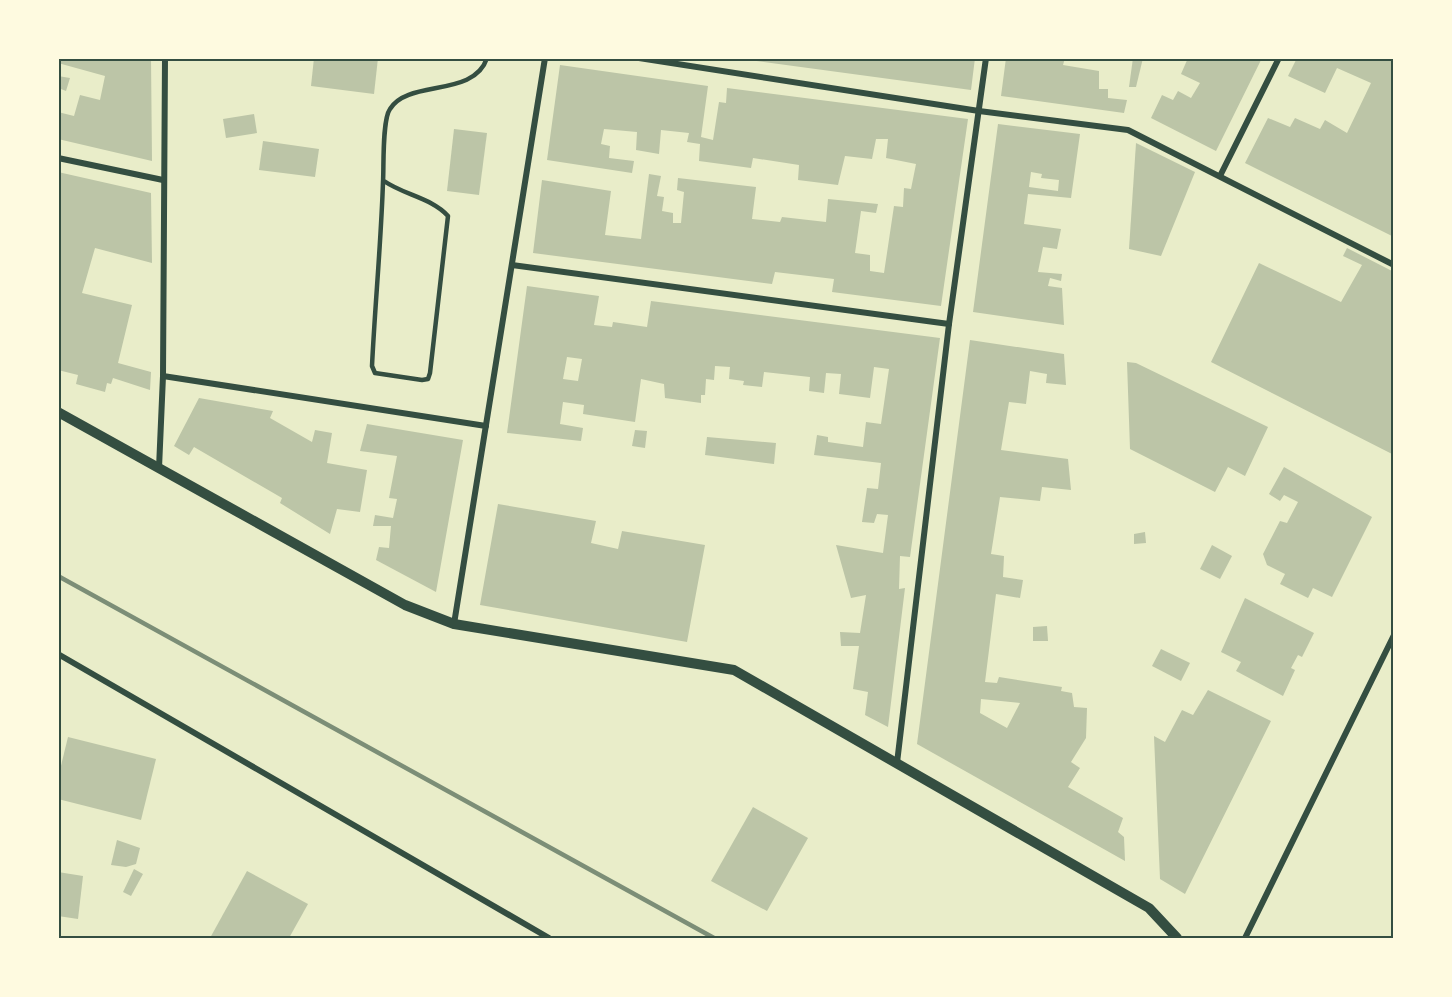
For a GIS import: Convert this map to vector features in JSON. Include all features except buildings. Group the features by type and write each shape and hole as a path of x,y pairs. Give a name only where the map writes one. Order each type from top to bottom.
{"street":[{"path":"159,468 163,376 165,58"},
{"path":"454,624 545,58"},
{"path":"639,58 979,111 1128,129 1394,265"},
{"path":"897,763 949,324 986,58"},
{"path":"1220,176 1280,58"},
{"path":"58,158 163,180"},
{"path":"512,266 949,324"},
{"path":"163,376 486,426"},
{"path":"58,412 405,605 454,624 734,670 1149,908 1177,939"},
{"path":"1245,939 1394,635"},
{"path":"58,654 549,939"}],"lane":[{"path":"384,181 410,196 439,205 448,216 428,379 375,373 372,366 388,110 402,96 448,87 473,75 485,65 487,58"}],"railway":[{"path":"58,576 714,938"}]}
